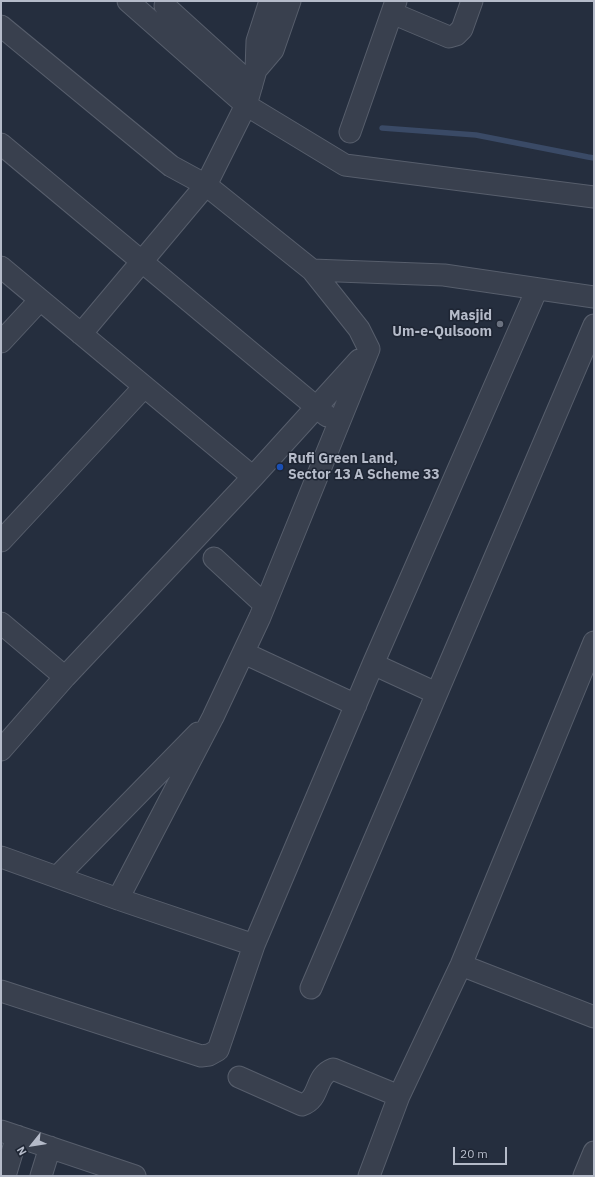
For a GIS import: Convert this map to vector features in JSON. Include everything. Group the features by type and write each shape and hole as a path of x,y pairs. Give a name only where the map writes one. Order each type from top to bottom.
{"street":[{"path":"128,1 251,87"},
{"path":"251,87 257,40 270,1"},
{"path":"81,334 206,185 251,87 273,50 290,1"},
{"path":"350,132 394,7 448,37 456,35 462,29 472,1"},
{"path":"163,3 251,87 345,165 594,197"},
{"path":"1,26 171,166 206,185 312,270 359,329 369,349 265,605 244,652 213,717 118,899"},
{"path":"1,144 338,424"},
{"path":"1,267 253,477"},
{"path":"312,270 444,275 594,297"},
{"path":"1,991 201,1056 209,1055 218,1050 254,945 372,664 537,289"},
{"path":"1,342 40,300"},
{"path":"311,988 594,325"},
{"path":"1,750 65,677 253,477 369,349"},
{"path":"1,541 144,387"},
{"path":"214,558 265,605"},
{"path":"1,623 65,677"},
{"path":"369,1176 399,1096 461,965 594,642"},
{"path":"244,652 356,705"},
{"path":"372,664 436,693"},
{"path":"57,877 213,717"},
{"path":"1,857 118,899 254,945"},
{"path":"461,965 594,1017"},
{"path":"238,1077 302,1105 308,1103 312,1099 323,1075 333,1069 399,1096"},
{"path":"5,1176 9,1134 135,1176"},
{"path":"41,1176 50,1147"},
{"path":"584,1176 594,1152"}],"waterway":[{"path":"382,128 476,135 594,158"}],"place":[{"name":"Masjid Um-e-Qulsoom","path":"500,324"},
{"name":"Rufi Green Land, Sector 13 A Scheme 33","path":"280,467"}]}
